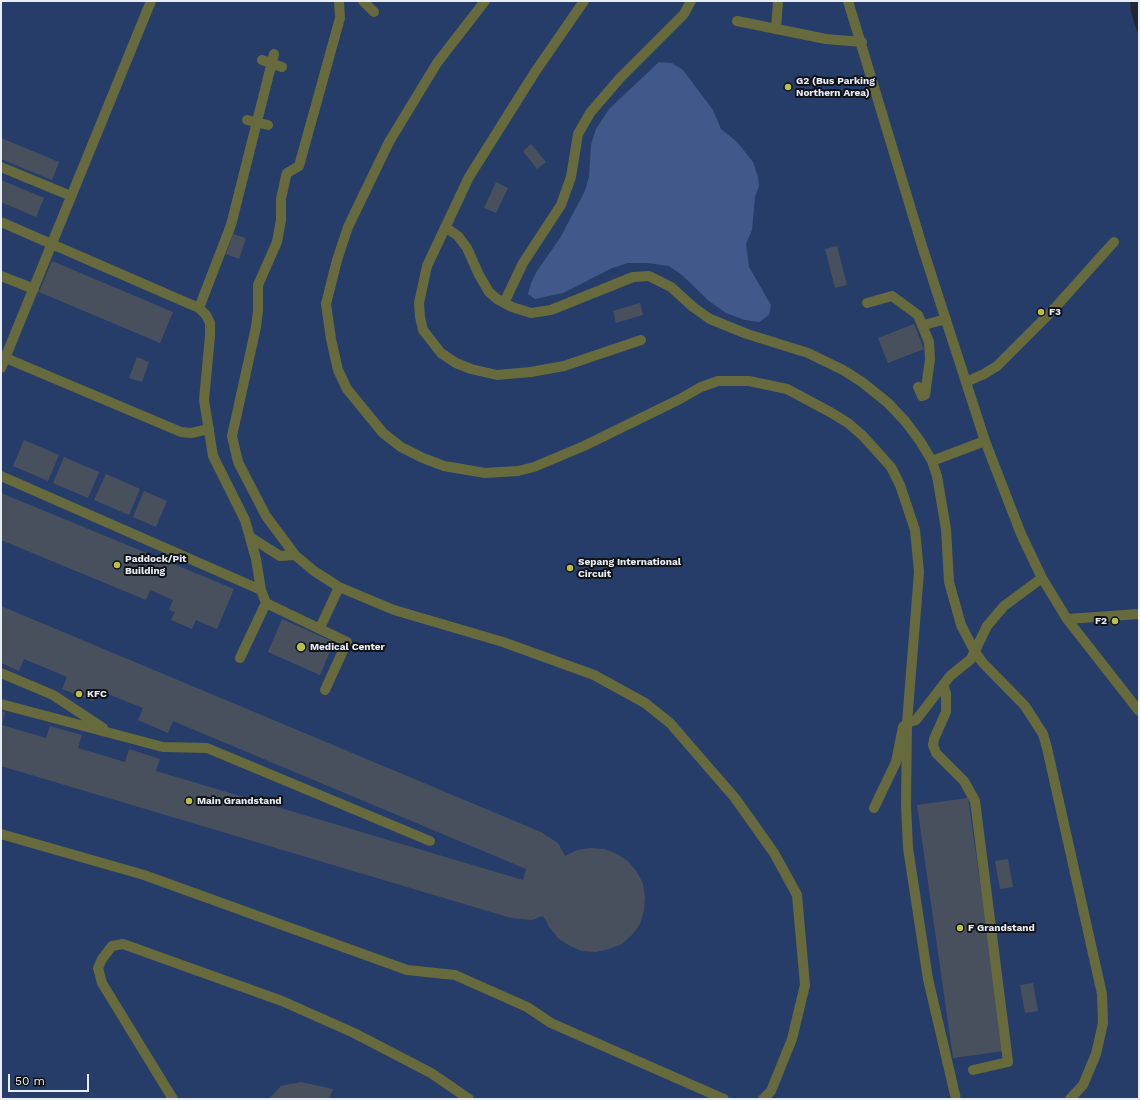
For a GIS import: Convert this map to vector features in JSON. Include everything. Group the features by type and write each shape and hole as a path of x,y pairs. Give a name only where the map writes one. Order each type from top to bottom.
{"street":[{"path":"1,368 3,356 34,290 71,196 152,1"},
{"path":"339,1 340,18 299,166 287,173 281,199 281,220 277,242 258,285 258,311 256,326 232,436 238,462 266,516 295,555 314,571 339,587 394,610 503,642 594,675 645,703 670,723 736,798 774,852 798,895 805,985 792,1039 771,1091 763,1099"},
{"path":"363,1 374,12"},
{"path":"485,1 437,63 393,135 348,227 337,260 326,304 331,339 338,370 347,389 374,423 401,447 444,466 485,473 518,472 534,467 584,446 680,399 701,387 718,381 749,381 787,389 848,423 891,468 900,485 915,530 919,572 907,722 907,819 915,897 928,979 956,1099"},
{"path":"584,1 535,72 473,170 427,266 419,304 420,317 423,330 430,342 441,353 456,363 484,373 510,374 564,366 642,340"},
{"path":"504,303 524,263 561,205 570,178 578,134 590,113 620,78 684,14 692,1"},
{"path":"776,29 778,1"},
{"path":"848,1 985,441 1021,534 1042,578 1067,619 1139,711"},
{"path":"737,22 826,39 862,42"},
{"path":"199,308 228,232 252,121 276,61 262,60"},
{"path":"252,121 268,125"},
{"path":"1,167 71,196"},
{"path":"1,222 199,308 206,314 210,323 204,400 213,456 245,520 261,590 266,604 240,658"},
{"path":"445,226 458,236 467,248 484,286 497,299 521,311 539,313 562,306 633,277 649,276 657,279 710,319 747,334 808,353 843,370 862,382 884,400 905,421 932,462 943,503 951,592 961,625 975,652 1025,706 1043,734 1102,994 1103,1023 1096,1054 1083,1085 1070,1099"},
{"path":"966,382 997,366 1010,354 1052,311 1114,242"},
{"path":"1,276 34,290"},
{"path":"867,303 892,296 918,315 924,326 929,342 930,359 925,395 922,396 918,387"},
{"path":"924,326 946,319"},
{"path":"3,356 181,432 190,433 209,430"},
{"path":"932,462 985,441"},
{"path":"1,476 261,590"},
{"path":"250,537 280,556 295,555"},
{"path":"874,808 896,762 903,727 907,722 916,720 924,712 943,685 971,659 987,626 1004,606 1042,578"},
{"path":"320,628 339,587"},
{"path":"266,604 320,628 347,642 325,690"},
{"path":"1067,619 1139,614"},
{"path":"1,674 53,695 111,733"},
{"path":"943,685 946,693 946,712 934,738 933,745 936,753 964,781 975,801 1008,1062 973,1070"},
{"path":"1,704 163,747 207,748 430,841"},
{"path":"1,834 144,875 407,970 456,974 527,1007 551,1023 724,1099"},
{"path":"173,1099 102,983 98,968 102,959 112,946 123,944 282,1001 354,1033 431,1073 469,1099"}],"shaded area":[{"name":"Sepang International Circuit","path":"1,1 1130,1 1131,12 1139,38 1139,1099 1,1099"},
{"path":"659,62 672,63 683,70 713,110 721,129 737,142 753,162 758,177 759,186 755,197 752,230 746,244 749,267 771,305 769,315 759,322 745,320 726,313 709,301 682,275 669,266 648,263 628,263 612,268 563,293 535,299 528,294 531,283 537,271 560,238 585,191 589,177 591,145 596,129 609,109"}],"building":[{"path":"1,138 59,162 52,180 1,159"},
{"path":"531,144 546,162 537,169 523,151"},
{"path":"1,180 44,198 36,217 1,202"},
{"path":"496,182 508,188 496,213 484,208"},
{"path":"233,234 246,238 239,259 226,254"},
{"path":"837,246 847,285 835,288 825,249"},
{"path":"52,261 173,312 160,343 39,292"},
{"path":"640,303 643,315 616,323 613,311"},
{"path":"914,324 924,349 888,363 878,338"},
{"path":"137,357 149,362 142,382 129,378"},
{"path":"24,440 59,455 48,481 13,466"},
{"path":"64,457 99,472 88,498 53,483"},
{"path":"106,474 140,489 129,515 94,500"},
{"path":"144,491 167,501 156,527 133,517"},
{"name":"Paddock/Pit Building","path":"1,493 234,589 217,629 196,620 192,629 171,620 175,612 169,610 173,600 150,590 146,600 1,540"},
{"name":"Main Grandstand","path":"1,606 541,832 558,843 565,856 577,850 590,848 604,849 617,854 628,861 637,872 643,884 645,897 644,911 640,924 632,935 622,944 596,952 582,951 570,946 558,938 543,916 532,920 511,918 1,766 1,711 5,712 2,725 46,738 50,726 82,735 78,748 125,762 129,749 160,759 156,771 523,880 526,869 173,721 168,733 138,720 143,708 98,690 93,701 62,689 67,677 24,659 19,671 1,663"},
{"name":"Medical Center","path":"282,619 334,642 320,675 268,652"},
{"name":"F Grandstand","path":"968,798 1004,1051 953,1058 917,805"},
{"path":"1008,859 1013,887 1000,889 995,861"},
{"path":"1033,983 1038,1011 1025,1013 1020,985"},
{"path":"301,1082 333,1089 329,1099 269,1099 281,1086"}],"place":[{"name":"G2 (Bus Parking Northern Area)","path":"788,87"},
{"name":"F3","path":"1041,312"},
{"name":"Paddock/Pit Building","path":"117,565"},
{"name":"Sepang International Circuit","path":"570,568"},
{"name":"F2","path":"1115,621"},
{"name":"Medical Center","path":"301,647"},
{"name":"KFC","path":"79,694"},
{"name":"Main Grandstand","path":"189,801"},
{"name":"F Grandstand","path":"960,928"}]}
